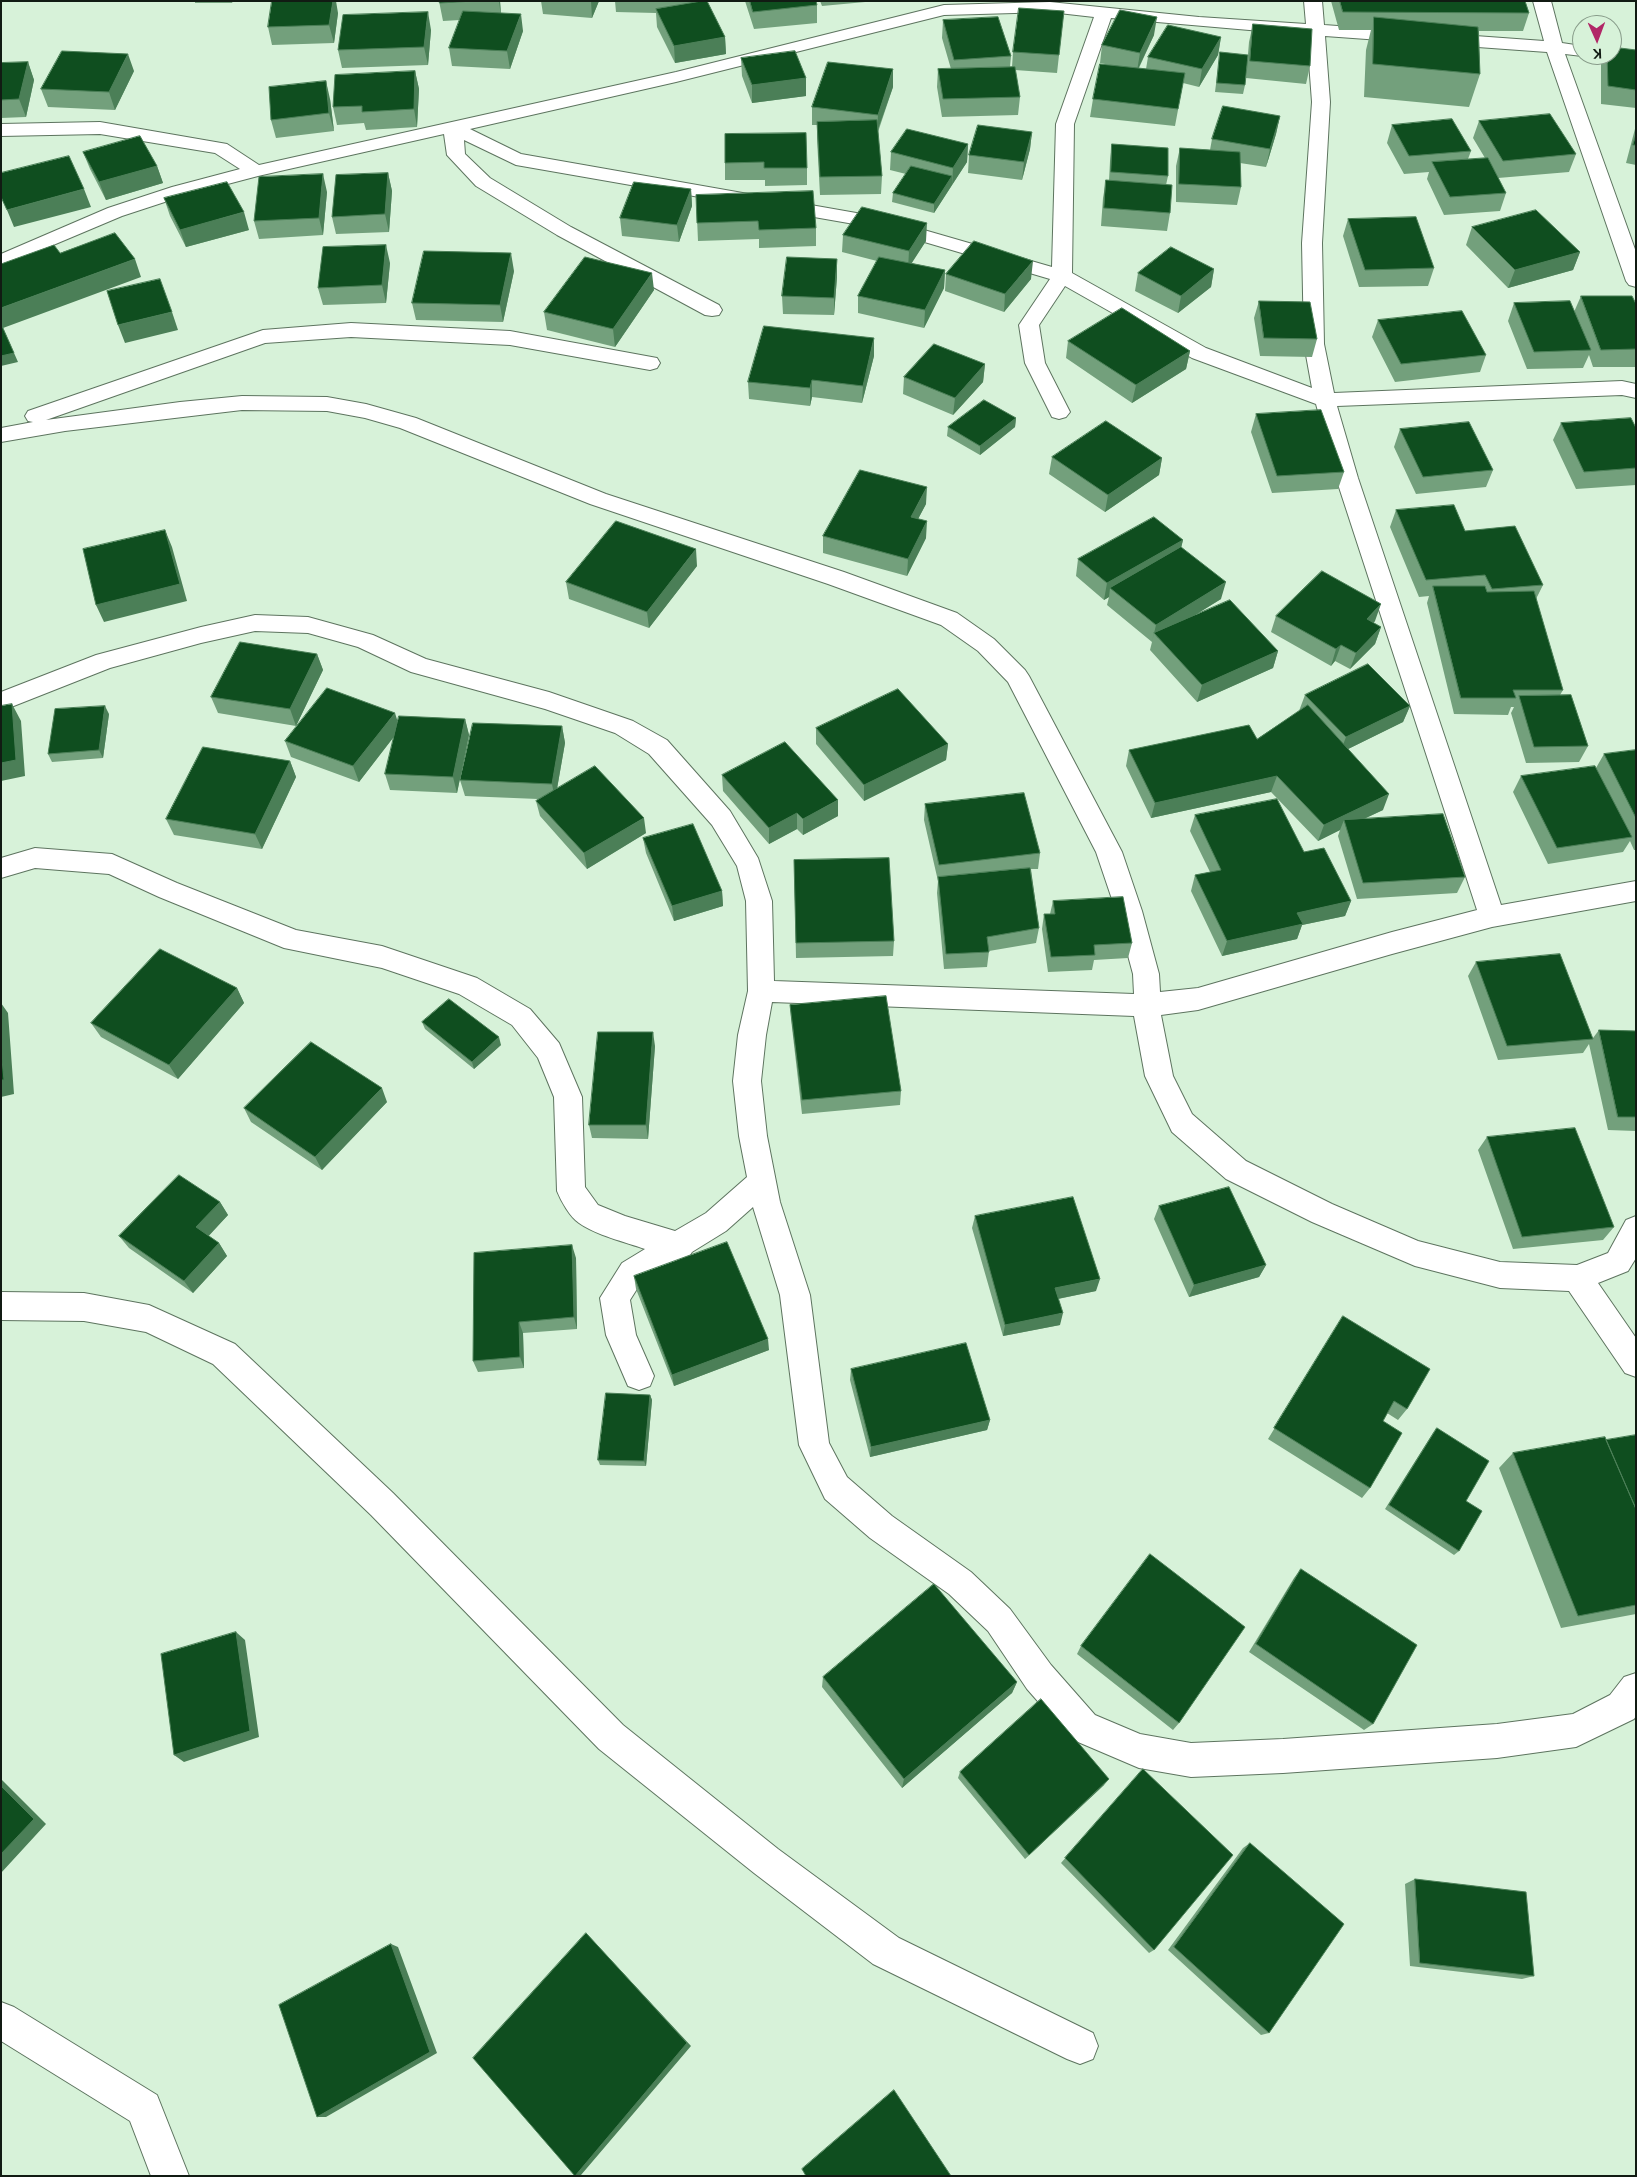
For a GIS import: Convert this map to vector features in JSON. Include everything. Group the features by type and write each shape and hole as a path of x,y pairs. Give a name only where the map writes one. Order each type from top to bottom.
{"street":[{"path":"1312,1 1321,102 1312,243 1314,344 1325,400 1347,478 1492,918"},
{"path":"1542,1 1554,47 1636,281"},
{"path":"1,261 115,212 179,191 256,171 676,77 944,10 987,5 1050,7 1199,22 1572,50"},
{"path":"1059,412 1035,363 1029,324 1062,276 1065,124 1104,12"},
{"path":"453,127 516,159 878,222 1062,276 1199,353 1325,400 1622,388 1636,391"},
{"path":"453,127 456,155 483,182 564,231 712,310"},
{"path":"1,130 100,128 220,148 256,171"},
{"path":"1,428 263,337 351,330 510,338 650,363"},
{"path":"1,435 104,419 242,403 327,404 366,411 408,423 598,499 836,578 949,619 986,645 1017,676 1109,852 1129,911 1146,974 1148,1024 1159,1076 1182,1123 1236,1170 1322,1214 1415,1253 1500,1275 1577,1278 1618,1262 1636,1229"},
{"path":"1,702 104,661 201,634 254,623 308,625 364,641 420,666 549,701 624,727 658,747 692,783 721,818 749,865 759,901 761,991 752,1035 747,1081 753,1136 766,1202 795,1295 814,1445 836,1488 881,1527 960,1584 1000,1620 1038,1677 1083,1727 1139,1751 1191,1760 1283,1756 1497,1741 1576,1730 1622,1707 1636,1689"},
{"path":"1,868 35,858 112,864 168,890 293,940 382,957 468,986 520,1017 549,1051 568,1097 571,1191 588,1214 620,1228 680,1246"},
{"path":"761,991 1098,1005 1148,1005 1198,999 1392,942 1492,918 1631,899"},
{"path":"639,1376 621,1335 615,1298 632,1272 680,1246 716,1222 762,1182"},
{"path":"1577,1278 1636,1363"},
{"path":"1,1306 84,1307 149,1319 224,1354 382,1504 611,1738 766,1861 886,1951 1080,2046"},
{"path":"1,2020 144,2108 170,2176"}],"building":[{"path":"272,1 333,1 329,25 268,27"},
{"path":"439,1 474,1 440,3"},
{"path":"707,1 725,37 674,46 656,9"},
{"path":"750,1 816,1 817,5 753,12"},
{"path":"1340,1 1525,1 1529,13 1343,12"},
{"path":"1019,8 1064,11 1059,55 1013,52"},
{"path":"1120,10 1157,17 1140,53 1102,45"},
{"path":"463,11 521,14 507,51 449,48"},
{"path":"428,12 424,47 338,50 343,15"},
{"path":"998,17 1011,56 954,60 943,20"},
{"path":"1374,17 1478,27 1480,74 1373,64"},
{"path":"1253,24 1312,29 1310,66 1250,61"},
{"path":"1168,25 1221,37 1202,69 1148,57"},
{"path":"1622,48 1636,50 1636,90 1608,86 1607,65 1622,65"},
{"path":"62,51 128,54 109,92 41,89"},
{"path":"795,51 806,78 752,85 741,58"},
{"path":"1220,52 1248,55 1245,85 1217,83"},
{"path":"28,62 19,99 1,100 1,63"},
{"path":"828,62 893,69 878,115 812,107"},
{"path":"1100,64 1185,73 1178,109 1093,99"},
{"path":"1015,67 1020,97 943,99 938,69"},
{"path":"415,71 414,109 362,112 362,106 333,107 335,75"},
{"path":"326,81 329,113 271,120 269,87"},
{"path":"1223,106 1280,116 1270,149 1212,139"},
{"path":"1550,114 1576,154 1503,161 1479,121"},
{"path":"1452,119 1471,151 1409,156 1392,125"},
{"path":"877,120 882,176 820,177 817,122"},
{"path":"978,125 1032,132 1024,162 969,155"},
{"path":"907,129 968,144 953,168 891,152"},
{"path":"806,133 807,168 764,168 764,162 725,163 725,134"},
{"path":"140,136 157,166 99,182 83,152"},
{"path":"1112,144 1168,148 1168,176 1111,172"},
{"path":"1180,148 1240,152 1241,187 1179,184"},
{"path":"69,156 84,189 7,210 1,197 1,173"},
{"path":"1488,158 1506,193 1450,197 1432,162"},
{"path":"911,166 952,176 934,204 893,193"},
{"path":"388,173 385,214 332,217 336,175"},
{"path":"323,174 319,218 254,221 259,177"},
{"path":"1106,180 1172,185 1170,213 1104,208"},
{"path":"227,182 244,212 180,230 164,198"},
{"path":"634,182 691,189 677,225 620,218"},
{"path":"813,191 816,228 759,230 758,221 697,223 696,195"},
{"path":"862,207 927,223 909,251 843,235"},
{"path":"1536,210 1580,252 1515,270 1472,227"},
{"path":"1416,217 1434,268 1365,270 1348,219"},
{"path":"115,233 135,259 1,308 1,264 54,245 60,253"},
{"path":"974,241 1033,261 1005,294 946,274"},
{"path":"386,245 382,285 318,288 323,247"},
{"path":"1171,247 1214,269 1181,296 1138,273"},
{"path":"424,251 511,253 500,305 412,303"},
{"path":"585,257 652,273 613,329 544,312"},
{"path":"787,257 837,259 834,298 782,296"},
{"path":"879,257 945,270 925,310 858,296"},
{"path":"160,279 172,312 118,325 107,291"},
{"path":"1581,296 1632,296 1636,304 1636,349 1601,350"},
{"path":"1259,301 1310,302 1317,339 1264,338"},
{"path":"1570,301 1591,350 1534,352 1514,303"},
{"path":"1122,308 1190,351 1136,385 1068,341"},
{"path":"1462,311 1486,355 1401,364 1378,320"},
{"path":"1,326 14,353 1,356"},
{"path":"764,326 874,338 863,386 812,380 810,388 748,382"},
{"path":"934,344 985,364 955,398 904,377"},
{"path":"984,400 1016,418 980,446 948,427"},
{"path":"1321,410 1344,472 1277,476 1256,414"},
{"path":"1631,418 1636,428 1636,468 1584,472 1561,423"},
{"path":"1106,421 1162,458 1108,495 1052,457"},
{"path":"1469,422 1493,470 1423,477 1400,429"},
{"path":"860,470 927,487 911,517 927,521 908,559 823,536"},
{"path":"1454,505 1465,531 1515,526 1543,585 1492,589 1485,575 1426,580 1396,510"},
{"path":"1154,517 1183,540 1107,583 1078,559"},
{"path":"616,521 696,549 647,612 566,582"},
{"path":"165,530 180,584 96,605 83,549"},
{"path":"1181,547 1226,582 1156,625 1110,588"},
{"path":"1322,571 1381,604 1367,619 1381,627 1356,653 1341,645 1336,649 1276,616"},
{"path":"1433,586 1485,586 1487,592 1534,591 1563,690 1513,690 1516,698 1461,698"},
{"path":"1230,600 1278,651 1202,685 1154,633"},
{"path":"240,642 317,654 290,709 211,697"},
{"path":"1368,664 1410,706 1346,737 1305,695"},
{"path":"327,688 395,713 353,766 285,741"},
{"path":"898,689 948,744 864,785 816,728"},
{"path":"1571,695 1588,746 1534,747 1519,696"},
{"path":"12,704 16,760 1,763 1,706"},
{"path":"1308,705 1389,794 1324,825 1277,776 1155,803 1129,750 1249,725 1257,739"},
{"path":"105,706 99,750 48,754 55,709"},
{"path":"399,716 465,719 453,777 385,774"},
{"path":"473,723 562,726 552,784 460,780"},
{"path":"785,742 838,800 803,819 797,813 769,828 722,775"},
{"path":"203,747 290,761 255,834 166,819"},
{"path":"1636,750 1636,818 1604,754"},
{"path":"595,766 644,818 584,853 536,801"},
{"path":"1595,766 1632,837 1557,848 1521,776"},
{"path":"1024,793 1040,853 939,865 925,804"},
{"path":"1277,799 1304,852 1324,848 1351,901 1297,913 1303,924 1227,941 1195,875 1221,870 1195,815"},
{"path":"1443,814 1465,877 1363,883 1344,820"},
{"path":"693,824 722,891 672,906 643,838"},
{"path":"889,858 894,941 796,943 794,860"},
{"path":"1030,868 1039,928 987,937 989,952 946,954 938,877"},
{"path":"1123,897 1132,943 1094,945 1095,955 1051,957 1044,914 1055,914 1053,901"},
{"path":"160,949 237,988 169,1065 91,1023"},
{"path":"1560,954 1593,1039 1507,1046 1476,962"},
{"path":"886,996 901,1091 802,1100 790,1005"},
{"path":"449,999 499,1037 472,1062 422,1022"},
{"path":"1599,1030 1636,1031 1636,1117 1618,1117"},
{"path":"598,1032 653,1032 646,1125 589,1125"},
{"path":"311,1042 382,1088 315,1157 244,1108"},
{"path":"1,1049 4,1080 1,1080"},
{"path":"1575,1128 1614,1227 1522,1237 1487,1137"},
{"path":"179,1175 220,1202 196,1227 219,1243 184,1281 119,1236"},
{"path":"1229,1187 1266,1265 1194,1285 1159,1206"},
{"path":"1073,1197 1100,1279 1055,1288 1063,1313 1005,1325 975,1216"},
{"path":"727,1242 768,1339 672,1375 634,1276"},
{"path":"572,1245 574,1317 519,1322 520,1357 473,1361 474,1253"},
{"path":"1343,1316 1430,1369 1407,1409 1394,1401 1383,1421 1402,1433 1370,1488 1274,1428"},
{"path":"966,1343 990,1420 871,1447 851,1369"},
{"path":"606,1393 650,1395 644,1461 598,1460"},
{"path":"1437,1428 1489,1461 1466,1501 1482,1511 1459,1551 1389,1505"},
{"path":"1636,1435 1636,1509 1606,1440"},
{"path":"1605,1437 1636,1509 1636,1605 1578,1616 1513,1453"},
{"path":"1150,1554 1245,1627 1179,1723 1081,1646"},
{"path":"1301,1569 1417,1645 1373,1724 1256,1644"},
{"path":"934,1584 1017,1682 904,1779 823,1677"},
{"path":"236,1632 250,1731 174,1755 161,1654"},
{"path":"1041,1699 1109,1779 1029,1855 960,1772"},
{"path":"1143,1769 1233,1855 1154,1950 1065,1858"},
{"path":"1,1786 34,1819 1,1854"},
{"path":"1250,1843 1344,1924 1269,2033 1174,1947"},
{"path":"1415,1879 1526,1892 1534,1976 1420,1963"},
{"path":"586,1933 687,2043 575,2176 473,2058"},
{"path":"391,1944 430,2052 317,2117 279,2005"},
{"path":"894,2090 951,2176 806,2176 802,2169"}]}
